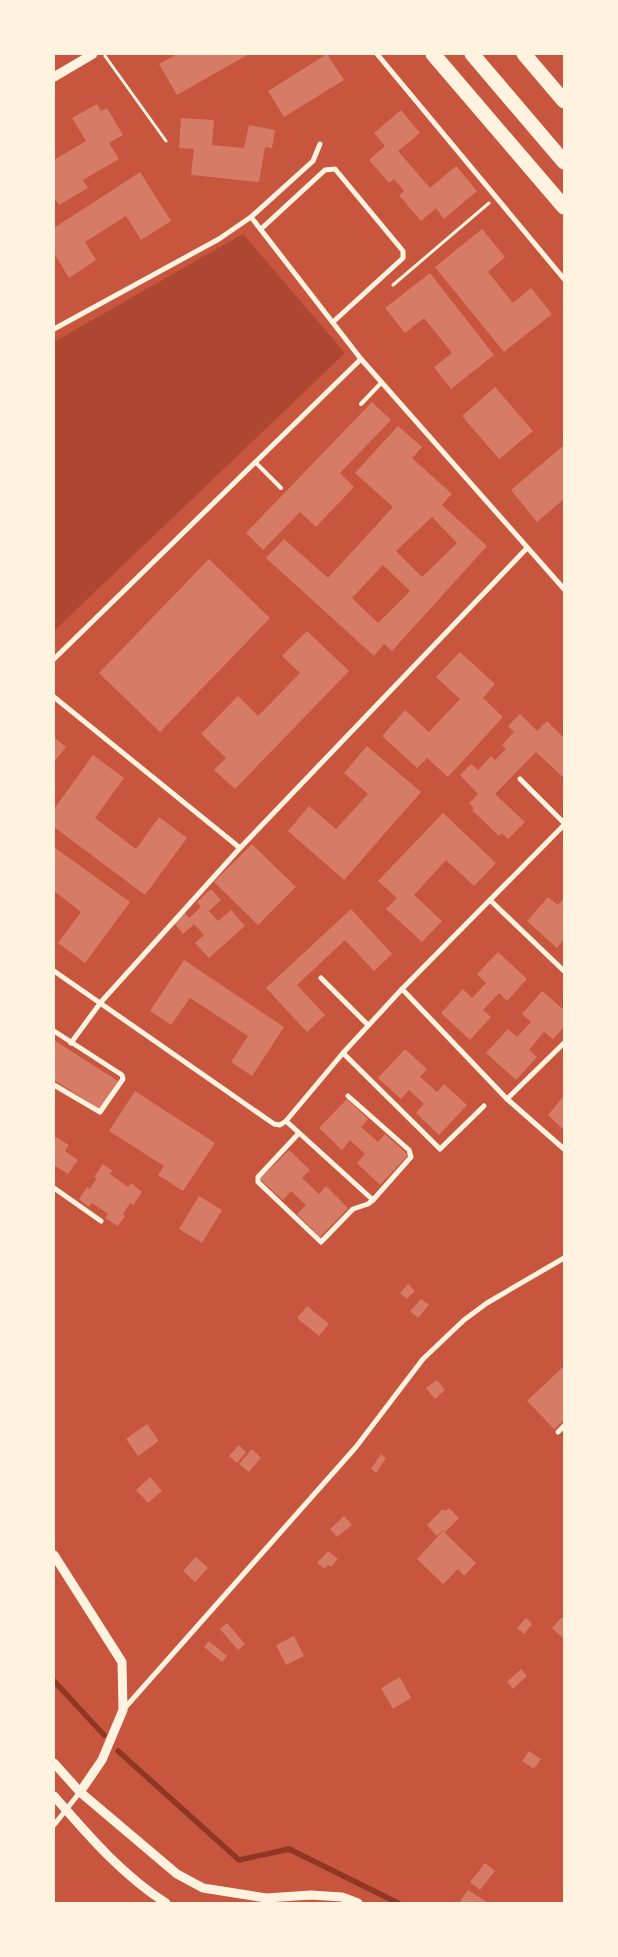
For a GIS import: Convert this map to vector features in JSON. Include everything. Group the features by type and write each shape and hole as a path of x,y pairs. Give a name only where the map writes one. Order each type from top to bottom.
{"highway":[{"path":"433,54 564,207"},
{"path":"472,54 564,162"},
{"path":"524,54 564,101"}],"street":[{"path":"54,77 93,54"},
{"path":"377,54 564,279"},
{"path":"54,329 219,239 251,217 313,161 320,144"},
{"path":"261,229 325,170 335,169 403,251 403,258 333,322"},
{"path":"251,217 362,359 564,589"},
{"path":"54,659 362,359"},
{"path":"71,1043 101,1002 240,848 527,548"},
{"path":"54,697 240,848"},
{"path":"54,971 274,1124 280,1125 286,1121 368,1025 564,824 520,779"},
{"path":"491,901 564,971"},
{"path":"321,978 368,1025"},
{"path":"402,989 507,1099 564,1150"},
{"path":"54,1031 122,1075 123,1081 100,1112 54,1085"},
{"path":"507,1099 564,1043"},
{"path":"343,1053 440,1149 484,1106"},
{"path":"299,1133 257,1180 318,1242 323,1240 353,1209 368,1204 373,1200 411,1157 409,1150 348,1096"},
{"path":"286,1121 373,1200"},
{"path":"54,1188 102,1221"},
{"path":"54,1825 102,1760 123,1710 356,1447 423,1359 464,1320 564,1258"},
{"path":"558,1432 564,1426"},
{"path":"54,1555 122,1662 123,1710"},
{"path":"54,1763 80,1792 177,1874 203,1888 266,1898 311,1895 342,1897 358,1903"},
{"path":"54,1796 90,1838 131,1878 166,1903"}],"lane":[{"path":"361,404 382,382"},
{"path":"255,462 281,488"}],"path":[{"path":"103,54 166,141"},
{"path":"392,286 496,196"}],"shaded area":[{"path":"243,234 345,353 54,631 54,342"}],"building":[{"path":"177,54 249,54 177,95 159,64"},
{"path":"327,54 344,80 284,117 268,91"},
{"path":"97,104 101,111 107,108 123,135 109,143 119,159 83,180 88,188 59,205 54,197 54,160 86,141 72,118"},
{"path":"401,110 420,133 398,151 430,188 456,166 477,191 444,219 436,208 421,221 399,195 404,191 394,179 389,183 369,160 385,146 374,133"},
{"path":"181,118 214,120 212,145 244,148 249,125 275,130 272,148 265,147 259,182 191,175 194,149 179,148"},
{"path":"140,172 171,221 141,240 126,216 85,242 96,260 69,278 54,253 54,228"},
{"path":"482,229 505,257 488,272 513,303 531,288 552,314 504,352 435,267"},
{"path":"430,273 494,355 451,389 434,367 452,353 424,318 405,333 385,308"},
{"path":"495,387 533,431 499,459 462,416"},
{"path":"372,402 391,420 340,473 354,487 316,527 300,512 263,550 246,533"},
{"path":"398,426 422,447 412,458 452,494 442,505 487,546 392,651 384,644 374,656 266,558 284,539 328,578 393,507 355,473","holes":["432,517 457,543 422,577 396,551","383,565 410,591 378,623 352,598"]},
{"path":"564,445 564,499 537,522 511,490"},
{"path":"209,559 270,618 160,732 99,673"},
{"path":"307,631 349,671 235,789 214,770 226,758 201,734 238,696 258,716 300,673 282,656"},
{"path":"460,652 495,684 483,698 503,717 448,777 427,758 417,768 382,736 405,710 429,732 460,699 436,677"},
{"path":"520,714 537,731 547,721 564,738 564,778 536,752 495,794 525,822 508,839 502,833 499,836 472,810 474,808 469,803 478,794 460,775 471,764 478,770 491,756 495,760 506,749 502,745 514,732 508,726"},
{"path":"54,737 66,747 54,762"},
{"path":"367,746 421,792 344,880 288,831 309,806 336,829 368,794 344,773"},
{"path":"93,755 124,778 95,818 136,849 159,817 187,838 145,895 54,827 54,809"},
{"path":"443,813 496,863 474,886 446,860 414,895 442,921 422,942 386,909 397,898 378,881"},
{"path":"252,844 296,887 258,925 214,882"},
{"path":"54,847 130,902 85,963 58,943 81,912 54,891"},
{"path":"211,889 221,900 209,911 218,921 231,910 245,926 209,958 195,943 204,935 194,924 183,934 174,923 185,913 189,918 201,907 197,902"},
{"path":"548,897 558,905 564,898 564,939 557,948 527,921"},
{"path":"351,909 392,954 374,971 345,940 297,985 325,1015 307,1032 266,988"},
{"path":"498,952 527,979 507,1001 499,993 483,1010 491,1017 470,1040 441,1013 463,989 472,998 486,983 477,974"},
{"path":"184,960 284,1027 252,1076 231,1062 248,1036 190,998 171,1025 150,1011"},
{"path":"542,991 564,1010 564,1027 553,1039 544,1032 529,1050 537,1057 516,1080 486,1053 508,1029 517,1037 531,1022 522,1014"},
{"path":"54,1040 118,1081 100,1109 54,1080"},
{"path":"405,1049 427,1069 420,1077 437,1092 444,1084 467,1105 439,1135 416,1113 424,1104 409,1090 401,1099 378,1078"},
{"path":"135,1091 215,1143 183,1191 158,1175 164,1166 109,1131"},
{"path":"564,1096 564,1130 548,1115"},
{"path":"347,1099 368,1119 361,1127 378,1142 385,1134 408,1155 380,1185 357,1163 365,1154 350,1140 342,1150 319,1128"},
{"path":"56,1137 69,1145 65,1151 78,1160 68,1174 54,1165 54,1140"},
{"path":"289,1150 310,1170 302,1178 319,1194 326,1186 348,1208 320,1237 297,1214 306,1205 291,1191 283,1200 260,1179"},
{"path":"103,1164 113,1171 110,1174 128,1187 131,1183 142,1192 133,1205 130,1203 123,1214 125,1216 118,1226 105,1218 108,1214 92,1203 89,1207 79,1199 87,1187 90,1189 97,1178 94,1177"},
{"path":"199,1196 222,1210 202,1243 179,1229"},
{"path":"408,1284 415,1291 407,1299 400,1293"},
{"path":"421,1299 429,1305 418,1318 410,1311"},
{"path":"307,1306 329,1324 319,1336 297,1318"},
{"path":"564,1366 564,1420 554,1429 527,1401"},
{"path":"437,1380 445,1390 435,1399 426,1388"},
{"path":"147,1424 159,1441 138,1456 126,1439"},
{"path":"239,1445 246,1452 237,1463 229,1456"},
{"path":"252,1449 261,1458 249,1472 239,1464"},
{"path":"381,1454 386,1458 376,1473 371,1469"},
{"path":"150,1477 162,1491 148,1503 136,1490"},
{"path":"449,1508 459,1518 445,1532 443,1530 437,1536 427,1525 443,1509 445,1511"},
{"path":"344,1516 352,1525 337,1537 330,1529"},
{"path":"443,1531 476,1563 464,1576 458,1569 443,1584 417,1559"},
{"path":"328,1551 338,1559 331,1567 328,1565 325,1569 317,1563"},
{"path":"196,1557 208,1568 195,1582 183,1571"},
{"path":"562,1617 564,1619 564,1639 552,1628"},
{"path":"526,1618 532,1624 524,1634 517,1628"},
{"path":"227,1623 245,1644 238,1650 220,1629"},
{"path":"294,1636 304,1656 286,1665 276,1645"},
{"path":"209,1641 227,1656 222,1662 204,1647"},
{"path":"521,1669 527,1676 513,1689 507,1682"},
{"path":"400,1677 411,1698 393,1709 381,1688"},
{"path":"529,1751 541,1759 534,1769 522,1761"},
{"path":"485,1863 495,1871 480,1890 470,1882"},
{"path":"468,1890 488,1903 459,1903"}],"waterway":[{"path":"54,1681 104,1735"},
{"path":"118,1751 239,1860 289,1849 398,1903"}]}
